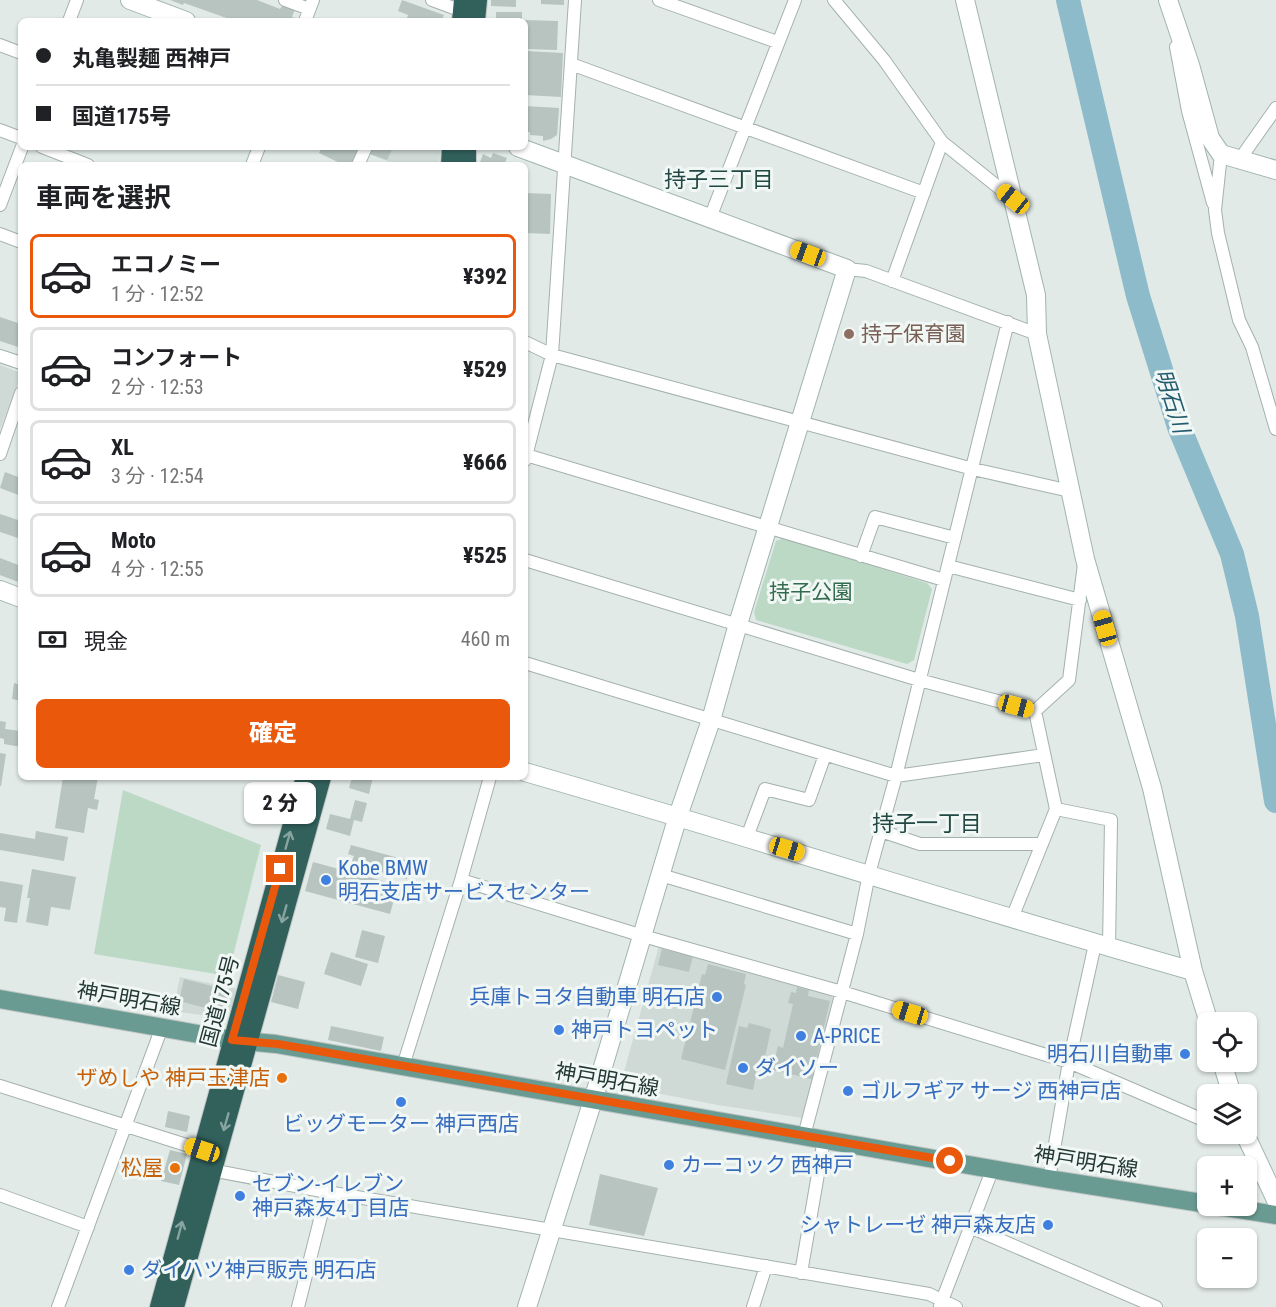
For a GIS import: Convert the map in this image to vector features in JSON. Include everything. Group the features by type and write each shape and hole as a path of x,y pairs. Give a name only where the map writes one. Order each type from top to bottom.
{"highway":[{"name":"国道175号","path":"240,1041 304,780"},
{"name":"国道175号","path":"159,1307 321,780"},
{"name":"国道175号","path":"175,1307 204,1162"}],"main road":[{"name":"神戸明石線","path":"0,999 240,1041 278,1044 1049,1179 1197,1202"},
{"path":"1257,1212 1276,1215"}],"street":[{"path":"70,18 77,0"},
{"path":"129,0 178,18"},
{"path":"285,0 309,10"},
{"path":"432,0 469,12"},
{"path":"528,449 552,355 575,0"},
{"path":"659,0 777,42"},
{"path":"710,218 795,0"},
{"path":"834,0 884,60 942,142 1013,199"},
{"path":"965,0 1036,295 1037,333 1085,560 1152,788 1193,971 1206,1012"},
{"path":"1167,0 1190,65 1210,138 1221,153 1276,170"},
{"path":"1167,0 1188,111 1215,210 1218,233 1239,320 1252,347 1276,429"},
{"path":"0,45 18,52"},
{"path":"571,64 924,193"},
{"path":"1240,159 1276,108"},
{"path":"0,130 18,137"},
{"path":"892,280 942,142"},
{"path":"0,205 21,150"},
{"path":"50,150 80,162"},
{"path":"526,150 847,268 866,271 1037,333"},
{"path":"1215,210 1221,153"},
{"path":"0,234 18,241"},
{"path":"527,1307 593,1100 678,816 711,720 738,624 847,268"},
{"path":"804,1136 973,470 1008,321"},
{"path":"528,343 552,355 973,470 1070,492"},
{"path":"0,356 18,362"},
{"path":"0,454 18,402"},
{"path":"528,458 944,580"},
{"path":"861,556 875,517 955,538"},
{"path":"1035,711 1069,680 1085,560"},
{"path":"528,561 919,680 1035,711"},
{"path":"948,566 1080,600"},
{"path":"0,590 18,597"},
{"path":"528,664 896,776 1044,755"},
{"path":"1012,918 1056,809 1035,711"},
{"path":"747,837 765,789 809,800 825,755"},
{"path":"528,773 678,816 1102,946 1193,971"},
{"path":"402,1066 461,880 489,780"},
{"path":"1049,1179 1069,1062 1102,946 1111,820 1056,809"},
{"path":"881,831 920,844 1042,844"},
{"path":"661,875 856,934"},
{"path":"461,880 643,936 842,992 1069,1062 1197,1117"},
{"path":"57,1307 162,1028"},
{"path":"0,1086 125,1125 204,1162 327,1192 929,1294 941,1304 956,1307"},
{"path":"801,1273 824,1139"},
{"path":"1246,1144 1276,1200"},
{"path":"941,1304 993,1168"},
{"path":"298,1307 327,1192"},
{"path":"0,1195 88,1227"},
{"path":"970,1227 1156,1307"},
{"path":"753,1307 766,1266"}],"shaded area":[{"path":"368,150 441,150 439,162 390,162 367,153"},
{"path":"0,365 18,372 18,384 0,429"},
{"path":"659,946 830,994 834,1000 803,1118 718,1105 620,1086"},
{"path":"180,977 237,989 231,1009 222,1018 173,1011"}],"green space":[{"name":"持子公園","path":"784,538 927,583 932,589 914,660 907,664 756,620 754,612 776,541"},
{"path":"123,790 261,845 228,976 94,954"}],"building":[{"path":"170,0 257,0 280,9 284,3 295,9 292,17 295,18 226,18 184,3 183,5"},
{"path":"402,0 444,15 442,18 407,18 408,15 398,11"},
{"path":"491,0 516,0 516,7 491,6"},
{"path":"541,0 564,0 564,5 541,4"},
{"path":"496,12 522,12 522,18 496,18"},
{"path":"528,20 558,21 557,50 528,49"},
{"path":"528,51 563,53 561,97 528,95"},
{"path":"528,106 559,108 557,135 543,141 543,136 530,135 528,132"},
{"path":"320,150 358,150 352,162 338,162 319,153"},
{"path":"368,150 392,150 387,160 367,153"},
{"path":"493,153 507,158 505,162 480,162 483,154 491,158"},
{"path":"528,193 551,194 550,234 528,233"},
{"path":"0,317 18,323 18,347 0,341"},
{"path":"5,472 18,477 18,495 0,488"},
{"path":"0,514 18,520 18,538 0,532"},
{"path":"0,558 18,565 18,582 0,575"},
{"path":"14,683 18,684 18,700 12,699"},
{"path":"0,721 6,722 5,729 18,731 18,746 4,744 4,739 0,738"},
{"path":"0,753 6,754 1,786 0,786"},
{"path":"63,780 97,780 94,799 99,800 97,810 88,808 84,833 55,828"},
{"path":"351,780 372,780 369,794 349,788"},
{"path":"355,800 367,803 362,822 354,820 350,836 326,829 330,814 350,819"},
{"path":"36,831 68,837 64,861 0,850 0,833 35,839"},
{"path":"351,845 417,863 415,872 409,871 407,879 351,864 354,856 348,854"},
{"path":"313,862 398,885 390,914 305,891"},
{"path":"32,869 76,877 70,910 51,907 48,926 26,922"},
{"path":"0,881 23,885 17,923 4,921 6,908 0,907"},
{"path":"362,930 385,936 378,963 355,957"},
{"path":"662,949 693,956 689,972 658,965"},
{"path":"331,952 368,964 361,986 324,974"},
{"path":"708,964 746,974 744,984 746,985 725,1070 681,1059 702,974 705,975"},
{"path":"278,975 305,982 298,1009 271,1002"},
{"path":"184,979 231,991 225,1013 179,1001"},
{"path":"797,987 809,990 808,996 830,1001 812,1079 772,1070 778,1046 783,1048 793,1004 788,1003 791,992 796,993"},
{"path":"749,1023 771,1029 764,1062 759,1061 753,1090 726,1084 739,1026 747,1028"},
{"path":"331,1026 384,1037 381,1051 328,1040"},
{"path":"168,1111 190,1116 187,1132 165,1127"},
{"path":"170,1150 187,1154 179,1185 161,1181"},
{"path":"600,1174 658,1188 644,1236 589,1225"}],"waterway":[{"name":"明石川","path":"1068,0 1138,296 1179,427 1232,554 1247,616 1276,801"},
{"path":"1266,731 1276,732"}],"place":[{"name":"持子保育園","path":"849,334"},
{"name":"Kobe BMW 明石支店サービスセンター","path":"326,880"},
{"name":"兵庫トヨタ自動車 明石店","path":"717,997"},
{"name":"神戸トヨペット","path":"559,1030"},
{"name":"A-PRICE","path":"801,1036"},
{"name":"明石川自動車","path":"1185,1054"},
{"name":"ダイソー","path":"743,1068"},
{"name":"ザめしや 神戸玉津店","path":"282,1078"},
{"name":"ゴルフギア サージ 西神戸店","path":"848,1091"},
{"name":"ビッグモーター 神戸西店","path":"401,1102"},
{"name":"カーコック 西神戸","path":"669,1165"},
{"name":"松屋","path":"175,1168"},
{"name":"セブン-イレブン 神戸森友4丁目店","path":"240,1196"},
{"name":"シャトレーゼ 神戸森友店","path":"1048,1225"},
{"name":"ダイハツ神戸販売 明石店","path":"129,1270"}],"district":[{"name":"持子三丁目","path":"719,179"},
{"name":"持子一丁目","path":"927,823"}],"route":[{"path":"280,869 232,1040 278,1044 950,1161"}]}
